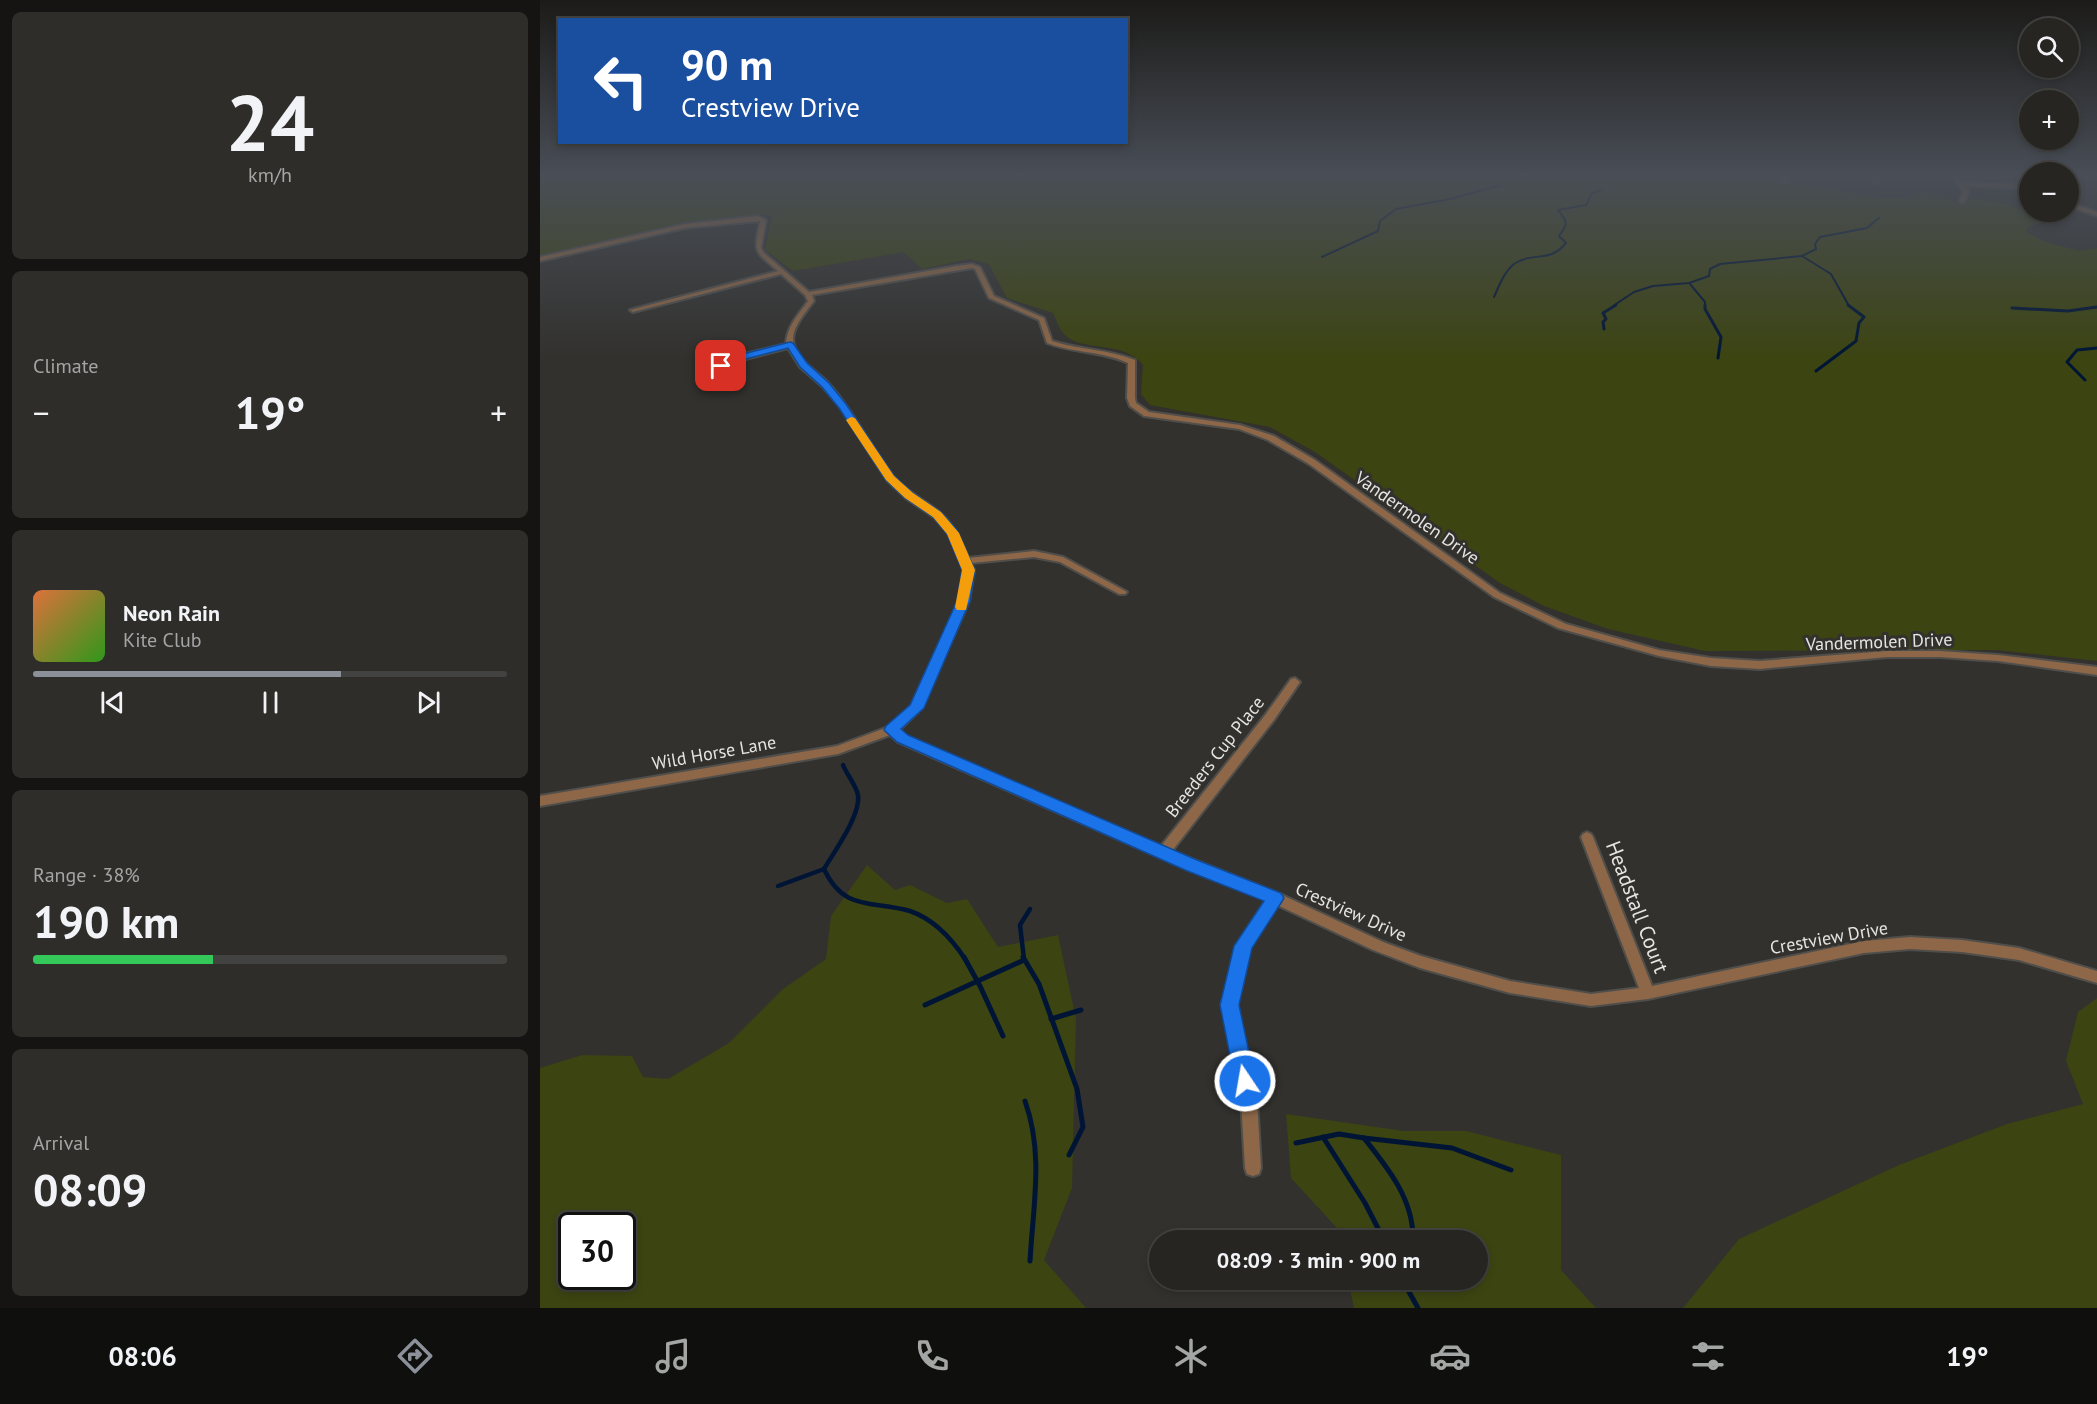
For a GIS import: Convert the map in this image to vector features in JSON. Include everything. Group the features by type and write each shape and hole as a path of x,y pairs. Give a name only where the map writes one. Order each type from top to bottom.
{"street":[{"path":"540,259 641,236"},
{"path":"760,236 758,248 808,294 811,301 794,325 790,334 790,345 803,365 826,385 843,406 890,478 909,496 937,515 953,533 969,570 964,601 916,708 892,730"},
{"name":"Vandermolen Drive","path":"808,294 956,268 972,266 978,268 991,297 1042,319 1049,342 1071,348 1110,353 1132,362 1131,398 1133,404 1147,414 1240,427 1271,438 1312,462 1497,595 1562,626 1606,639 1659,653 1711,662 1760,664 1887,654 1940,654 1998,658 2097,671"},
{"path":"633,310 782,272"},
{"path":"707,372 735,359 790,345"},
{"path":"965,561 1034,554 1063,560 1122,592"},
{"name":"Breeders Cup Place","path":"1163,853 1295,682"},
{"name":"Wild Horse Lane","path":"540,801 838,750 892,730"},
{"name":"Crestview Drive","path":"892,730 902,739 1163,853 1275,898 1378,946 1420,962 1510,987 1590,1000 1648,993 1864,947 1910,943 2019,954 2097,977"},
{"name":"Headstall Court","path":"1587,837 1648,993"},
{"path":"1253,1168 1249,1100 1230,1005 1243,946 1275,898"}],"green space":[{"path":"540,236 627,236 540,255"},
{"path":"768,236 2034,236 2043,241 2079,251 2097,248 2097,661 1997,650 1705,651 1608,629 1544,606 1500,583 1315,452 1270,427 1150,405 1141,394 1143,365 1134,357 1113,349 1071,340 1062,332 1053,313 1007,298 989,264 969,259 922,269 904,252 793,271 765,250"},
{"path":"867,865 895,890 910,885 947,903 967,899 998,947 1058,935 1076,1019 1072,1188 1044,1260 1086,1308 540,1308 540,1068 582,1055 632,1056 643,1077 668,1079 729,1043 783,989 826,959 831,916"},
{"path":"2097,998 2097,1308 1683,1308 1739,1239 1899,1165 2007,1124 2083,1104 2066,1061 2078,1012"},
{"path":"1286,1114 1404,1131 1466,1131 1561,1155 1561,1270 1596,1308 1354,1308 1350,1290 1488,1290 1488,1230 1338,1230 1291,1178"}],"waterway":[{"path":"1322,257 1367,236"},
{"path":"1494,297 1510,267 1521,260 1547,255 1560,249 1566,243 1559,236"},
{"path":"1802,256 1816,249 1815,244 1820,237 1825,236"},
{"path":"1613,306 1634,292 1653,286 1689,283 1709,276 1710,269 1720,264 1802,256"},
{"path":"1802,256 1831,274 1849,306"},
{"path":"1690,284 1705,302 1705,309 1721,337 1718,358"},
{"path":"1604,329 1603,322 1606,319 1603,313 1616,305"},
{"path":"1816,371 1856,341 1859,323 1864,317 1849,306"},
{"path":"2012,308 2068,311 2097,307"},
{"path":"2085,380 2067,362 2077,350 2097,348"},
{"path":"824,869 846,833 858,803 857,791 843,765"},
{"path":"778,886 824,869"},
{"path":"824,869 832,883 850,898 910,911 934,924 948,937 965,959"},
{"path":"1024,959 1020,925 1030,909"},
{"path":"964,957 977,981"},
{"path":"1024,959 1039,984 1052,1019"},
{"path":"977,981 1024,960"},
{"path":"925,1005 977,981"},
{"path":"977,981 1003,1036"},
{"path":"1052,1019 1081,1010"},
{"path":"1052,1019 1077,1089 1083,1127 1069,1155"},
{"path":"1025,1101 1031,1121 1036,1160 1030,1261"},
{"path":"1323,1137 1339,1134 1364,1138"},
{"path":"1296,1143 1323,1137"},
{"path":"1323,1137 1365,1203 1379,1230"},
{"path":"1364,1138 1452,1148 1511,1170"},
{"path":"1364,1138 1398,1185 1409,1211 1412,1230"},
{"path":"1408,1290 1418,1308"}],"slow traffic":[{"path":"851,420 890,478 909,496 937,515 953,533 969,570 961,607"}],"route":[{"path":"721,366 735,359 790,345 803,365 826,385 843,406 890,478 909,496 937,515 953,533 969,570 964,601 916,708 892,730 902,739 1191,865 1275,898 1243,946 1230,1005 1245,1081"}]}
